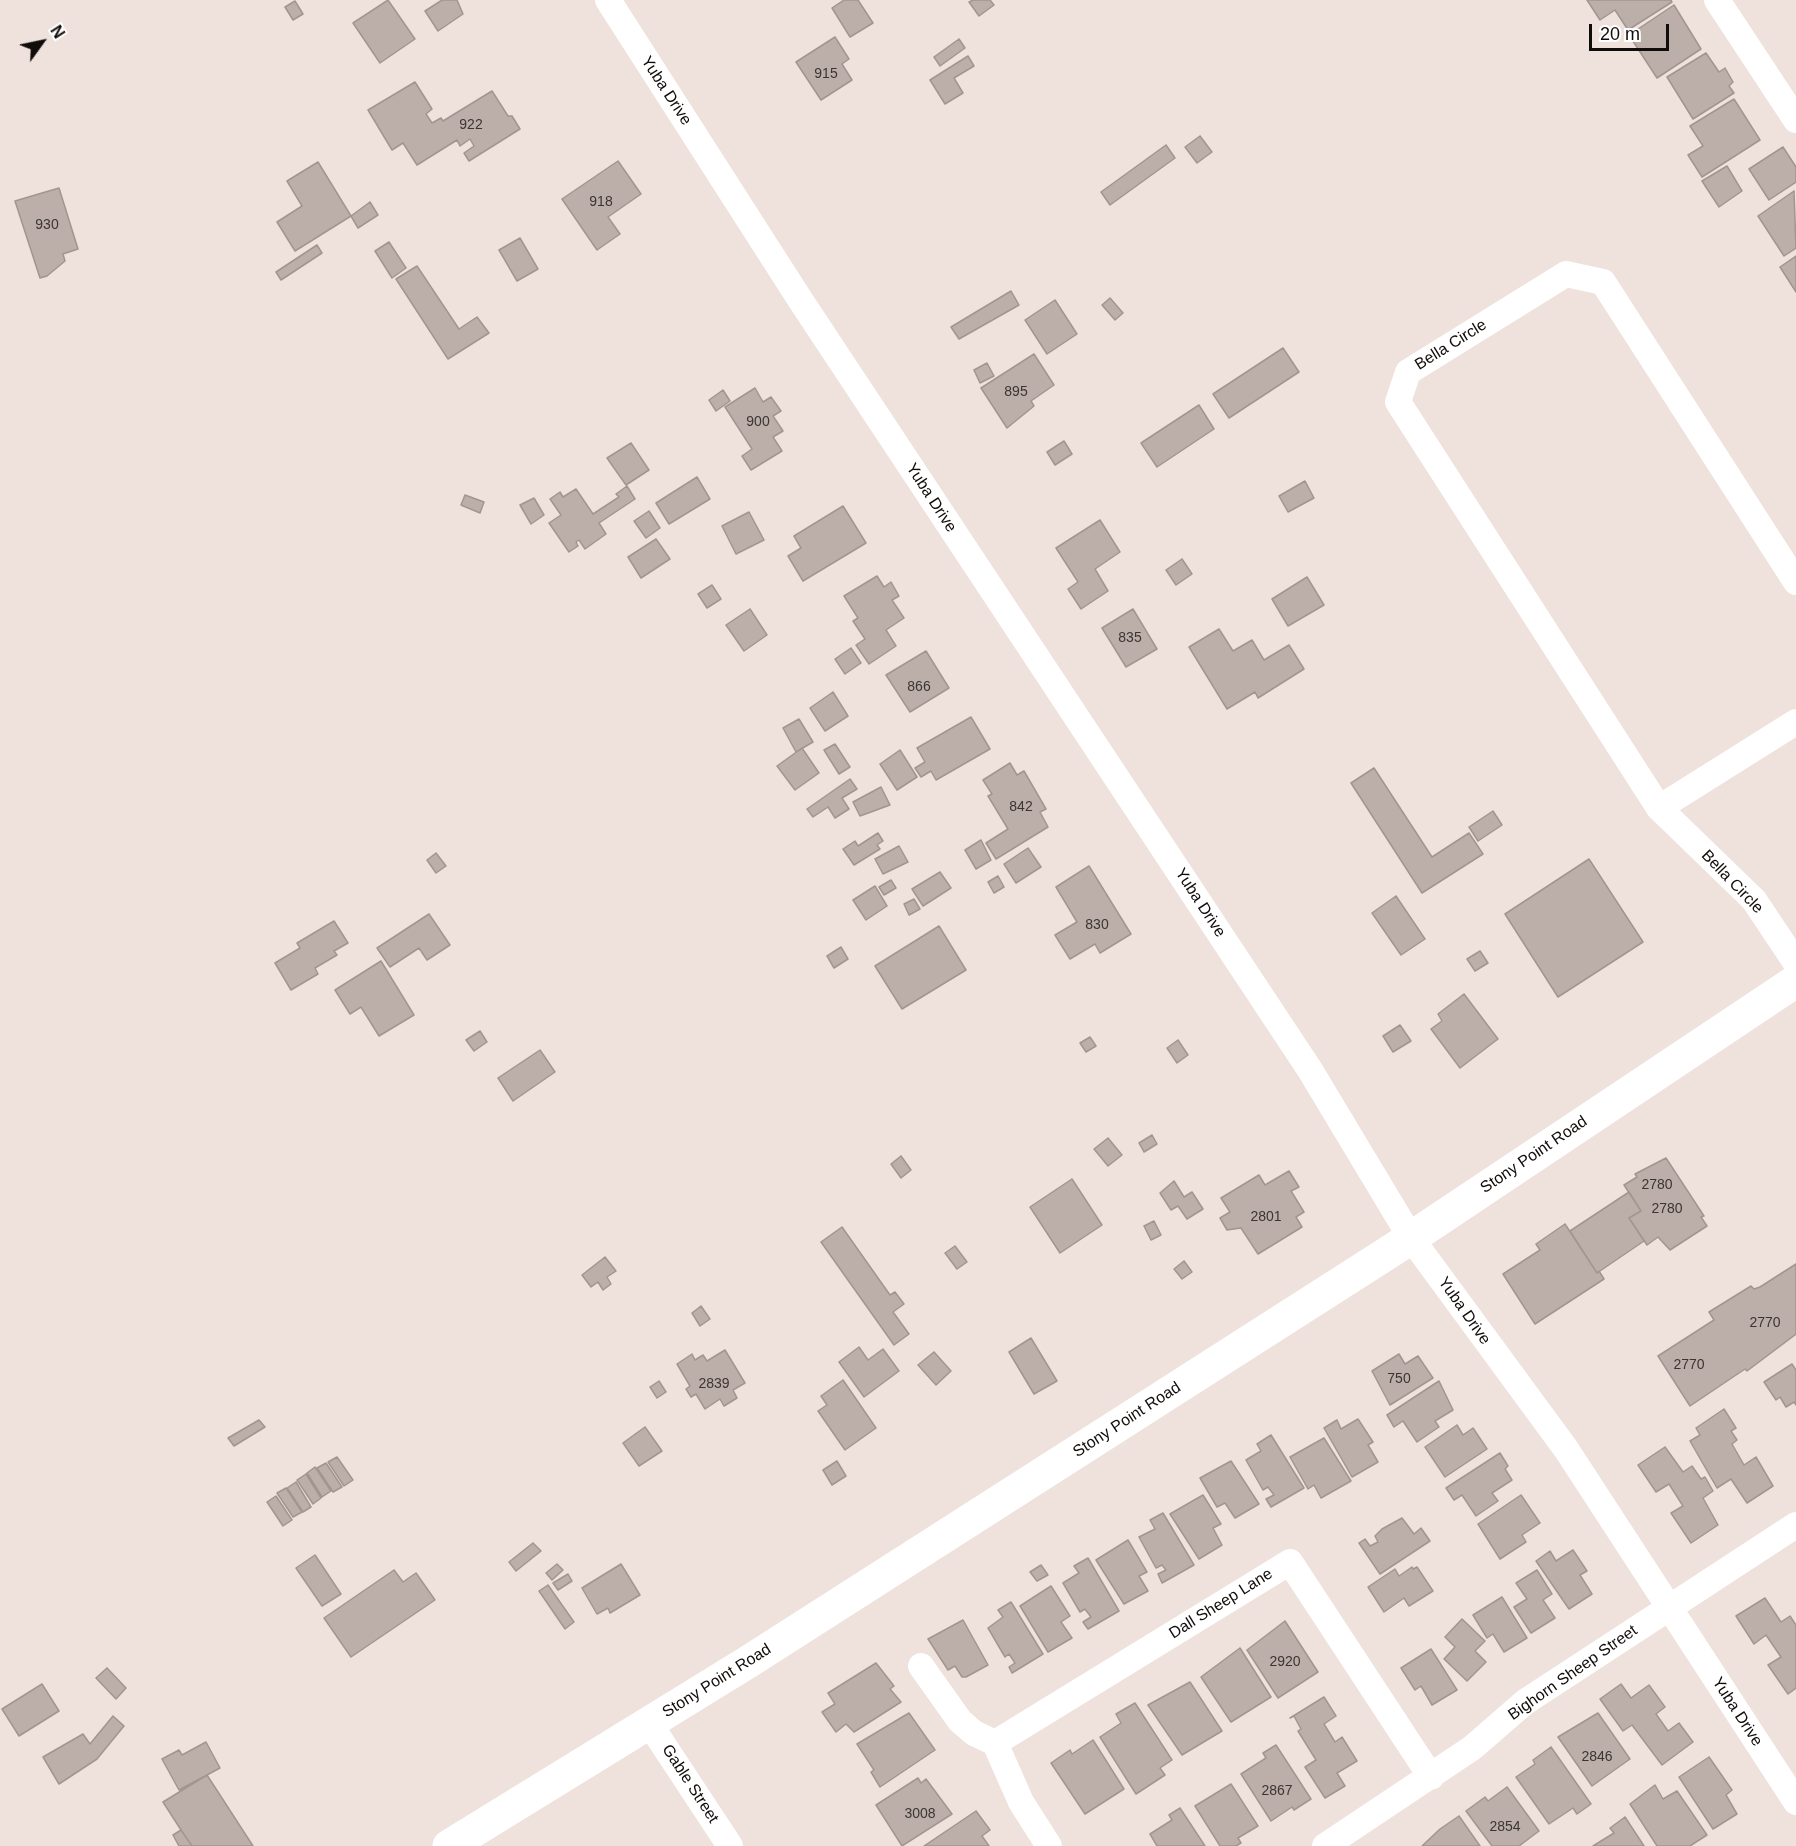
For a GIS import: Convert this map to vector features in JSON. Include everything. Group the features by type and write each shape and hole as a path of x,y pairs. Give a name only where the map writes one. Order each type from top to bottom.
{"main road":[{"name":"Stony Point Road","path":"449,1846 748,1662 1411,1238 1796,981"}],"street":[{"name":"Yuba Drive","path":"608,0 814,321 1310,1070 1411,1238 1560,1441 1796,1802"},
{"path":"1717,0 1796,120"},
{"name":"Bella Circle","path":"1796,582 1603,282 1566,274 1407,372 1398,402 1659,808 1754,900 1796,963"},
{"path":"1659,808 1796,722"},
{"name":"Bighorn Sheep Street","path":"1325,1846 1472,1748 1525,1702 1796,1525"},
{"name":"Dall Sheep Lane","path":"995,1743 1290,1562 1431,1777"},
{"path":"921,1666 960,1721 974,1733 995,1743 1021,1802 1049,1846"},
{"name":"Gable Street","path":"649,1723 730,1846"}],"building":[{"path":"388,0 415,39 380,63 353,23"},
{"path":"442,0 457,0 463,14 438,31 425,11"},
{"path":"844,0 858,0 873,23 850,37 832,8"},
{"path":"990,0 994,5 979,16 969,2"},
{"path":"1587,0 1671,0 1672,2 1628,30 1615,10 1600,20"},
{"path":"295,1 303,14 293,20 285,7"},
{"path":"1674,5 1701,49 1657,78 1629,35"},
{"path":"835,37 849,59 842,64 852,80 821,100 796,62"},
{"path":"959,39 965,48 940,66 934,57"},
{"path":"1706,53 1719,72 1725,68 1733,82 1729,86 1734,93 1693,119 1667,77"},
{"path":"968,56 974,66 954,78 963,93 945,104 930,80"},
{"path":"415,82 432,109 426,114 432,123 441,118 443,121 492,91 508,116 512,116 520,129 469,161 464,153 474,146 470,139 460,146 457,140 417,165 403,143 392,150 368,110"},
{"path":"1734,99 1760,140 1702,177 1688,155 1703,146 1690,126"},
{"path":"1200,136 1212,152 1197,163 1185,147"},
{"path":"1166,145 1175,158 1110,205 1101,192"},
{"path":"1783,147 1796,167 1796,182 1769,200 1749,169"},
{"path":"618,161 641,194 608,217 620,234 597,250 562,199"},
{"path":"318,162 351,216 295,251 277,222 302,206 287,181"},
{"path":"1727,166 1742,191 1719,207 1702,181"},
{"path":"59,188 78,249 63,254 65,261 47,276 40,278 15,201"},
{"path":"1794,191 1796,248 1784,256 1758,216"},
{"path":"370,202 378,215 358,228 351,216"},
{"path":"520,238 538,269 517,281 499,250"},
{"path":"389,242 406,268 392,278 375,251"},
{"path":"317,245 322,253 281,280 276,272"},
{"path":"1796,256 1796,292 1780,267"},
{"path":"417,266 459,329 477,317 489,333 448,359 396,279"},
{"path":"1011,291 1019,305 959,339 951,327"},
{"path":"1110,298 1123,313 1115,320 1102,305"},
{"path":"1055,300 1077,334 1047,354 1025,320"},
{"path":"1283,348 1299,372 1229,418 1213,394"},
{"path":"1034,354 1054,385 1031,401 1034,406 1007,428 981,388"},
{"path":"987,363 994,376 980,383 974,370"},
{"path":"755,388 763,402 771,397 781,411 773,416 783,431 773,437 782,451 751,470 742,456 752,449 725,407"},
{"path":"723,390 730,401 716,411 709,400"},
{"path":"1199,405 1214,429 1157,467 1141,443"},
{"path":"1064,441 1072,454 1055,465 1047,452"},
{"path":"631,443 649,470 626,485 607,458"},
{"path":"697,477 710,499 669,524 656,503"},
{"path":"1305,481 1314,498 1288,512 1279,496"},
{"path":"627,486 635,499 599,523 606,534 585,549 579,540 576,542 578,546 569,552 549,523 561,515 550,499 560,492 563,497 576,489 593,514 619,497 616,494"},
{"path":"465,495 484,502 480,513 461,505"},
{"path":"534,498 544,515 531,524 520,505"},
{"path":"843,506 866,543 803,581 788,556 801,548 794,536"},
{"path":"649,511 660,528 646,538 634,521"},
{"path":"749,512 764,540 736,554 722,526"},
{"path":"1100,520 1120,552 1095,569 1108,591 1081,609 1068,589 1078,582 1056,548"},
{"path":"656,539 670,559 641,578 628,557"},
{"path":"1182,559 1192,574 1176,585 1166,570"},
{"path":"877,576 884,587 891,582 899,596 892,600 904,618 886,630 896,646 869,664 856,645 865,639 853,621 858,618 844,596"},
{"path":"1307,577 1324,605 1288,626 1272,599"},
{"path":"712,585 721,599 707,608 698,594"},
{"path":"750,609 767,635 744,651 726,625"},
{"path":"1133,609 1157,649 1126,667 1102,628"},
{"path":"1219,629 1233,651 1252,640 1264,660 1289,645 1304,669 1258,698 1255,692 1227,709 1189,647"},
{"path":"851,648 861,663 845,674 835,659"},
{"path":"926,651 949,688 910,712 886,675"},
{"path":"833,692 848,716 825,731 810,708"},
{"path":"971,717 990,749 936,780 931,771 921,777 915,768 925,762 917,748"},
{"path":"799,719 813,742 796,752 783,728"},
{"path":"835,744 850,767 839,774 824,750"},
{"path":"802,748 819,773 795,790 777,766"},
{"path":"900,750 917,777 897,790 880,764"},
{"path":"1010,763 1017,775 1024,771 1046,809 1040,812 1048,827 996,859 986,843 1008,829 988,796 992,794 983,780"},
{"path":"1374,768 1432,857 1469,833 1483,854 1422,893 1351,783"},
{"path":"850,779 857,789 842,798 849,809 835,818 828,807 813,817 807,809"},
{"path":"881,787 890,805 860,816 853,802"},
{"path":"1493,811 1502,825 1478,841 1469,827"},
{"path":"878,833 883,841 877,845 880,849 854,865 843,849 855,841 858,846"},
{"path":"981,840 991,860 976,869 965,850"},
{"path":"899,846 908,862 883,874 875,859"},
{"path":"1028,848 1041,867 1016,883 1004,864"},
{"path":"436,853 446,866 436,873 427,860"},
{"path":"1589,859 1643,942 1558,997 1505,914"},
{"path":"1089,866 1131,934 1100,953 1095,944 1070,959 1055,935 1077,922 1056,887"},
{"path":"940,872 951,888 923,906 912,889"},
{"path":"998,876 1004,887 994,893 988,882"},
{"path":"891,880 896,888 884,895 879,887"},
{"path":"875,886 887,906 866,920 853,900"},
{"path":"1396,896 1425,939 1401,955 1372,913"},
{"path":"914,899 920,909 909,915 904,904"},
{"path":"429,914 450,945 427,960 419,948 390,967 377,948"},
{"path":"334,921 348,943 334,951 337,955 315,968 318,974 291,990 275,963 300,948 297,943"},
{"path":"939,926 966,970 902,1009 875,966"},
{"path":"841,947 848,959 834,968 827,956"},
{"path":"1480,951 1488,963 1475,971 1467,959"},
{"path":"381,961 414,1015 379,1036 361,1007 350,1014 335,990"},
{"path":"1464,994 1498,1039 1460,1068 1431,1029 1442,1021 1438,1014"},
{"path":"1400,1025 1411,1041 1393,1052 1383,1036"},
{"path":"480,1031 487,1042 474,1051 466,1040"},
{"path":"1090,1037 1096,1046 1086,1052 1080,1043"},
{"path":"1178,1040 1188,1055 1177,1063 1167,1048"},
{"path":"540,1050 555,1072 513,1101 498,1078"},
{"path":"1152,1135 1157,1144 1144,1152 1139,1143"},
{"path":"1108,1138 1122,1155 1108,1166 1094,1149"},
{"path":"901,1156 911,1170 901,1178 891,1164"},
{"path":"1666,1158 1704,1216 1701,1217 1707,1226 1670,1250 1658,1237 1647,1245 1629,1218 1641,1211 1624,1185 1637,1177 1635,1174"},
{"path":"1289,1171 1299,1187 1291,1191 1304,1212 1296,1217 1302,1227 1258,1254 1241,1228 1227,1230 1220,1218 1230,1212 1221,1198 1259,1175 1265,1185"},
{"path":"1072,1179 1102,1225 1060,1253 1030,1207"},
{"path":"1174,1181 1184,1197 1192,1192 1203,1209 1187,1219 1178,1206 1171,1210 1160,1193"},
{"path":"1629,1192 1641,1211 1629,1218 1644,1241 1597,1273 1570,1231"},
{"path":"1154,1221 1161,1235 1151,1240 1144,1226"},
{"path":"1565,1224 1597,1273 1599,1271 1604,1279 1535,1324 1503,1274 1540,1250 1536,1244"},
{"path":"842,1227 890,1295 895,1292 904,1304 893,1312 909,1334 894,1345 821,1242"},
{"path":"955,1246 967,1262 957,1269 945,1253"},
{"path":"605,1257 616,1271 607,1277 611,1284 603,1290 598,1282 591,1287 582,1275"},
{"path":"1184,1261 1192,1272 1182,1279 1174,1269"},
{"path":"1796,1264 1796,1334 1747,1371 1745,1369 1690,1406 1658,1356 1714,1320 1709,1312 1751,1286 1754,1289 1760,1287"},
{"path":"701,1306 710,1319 700,1326 692,1313"},
{"path":"1031,1338 1057,1381 1034,1394 1009,1352"},
{"path":"859,1347 868,1360 883,1349 899,1371 864,1397 839,1362"},
{"path":"725,1350 745,1383 733,1390 737,1398 724,1406 720,1399 705,1409 696,1394 691,1397 686,1389 690,1386 677,1364 692,1354 695,1360 703,1355 707,1361"},
{"path":"934,1352 951,1371 936,1385 918,1365"},
{"path":"1399,1354 1405,1364 1418,1356 1433,1378 1390,1405 1372,1371"},
{"path":"1792,1364 1796,1370 1796,1405 1794,1402 1786,1407 1780,1397 1776,1400 1764,1382"},
{"path":"843,1380 876,1428 845,1450 818,1411 827,1405 821,1396"},
{"path":"659,1381 666,1392 657,1398 650,1387"},
{"path":"1439,1381 1453,1410 1435,1421 1439,1427 1417,1442 1403,1421 1394,1427 1387,1415"},
{"path":"1724,1409 1736,1428 1731,1431 1737,1440 1732,1444 1744,1465 1756,1457 1773,1486 1747,1503 1731,1479 1717,1488 1690,1441 1700,1435 1696,1428"},
{"path":"1358,1419 1373,1442 1368,1445 1378,1462 1352,1477 1324,1428 1337,1420 1341,1429"},
{"path":"259,1420 265,1427 234,1446 228,1438"},
{"path":"1457,1425 1463,1435 1473,1428 1487,1449 1445,1477 1425,1447"},
{"path":"645,1427 662,1451 639,1466 623,1443"},
{"path":"1271,1435 1304,1488 1271,1507 1266,1499 1274,1495 1268,1487 1263,1490 1246,1460 1261,1451 1257,1444"},
{"path":"1324,1438 1351,1481 1321,1498 1314,1485 1308,1489 1290,1457"},
{"path":"1665,1447 1683,1472 1692,1466 1701,1479 1705,1477 1713,1491 1703,1498 1718,1525 1691,1543 1671,1513 1683,1506 1669,1484 1656,1492 1638,1465"},
{"path":"1500,1453 1508,1466 1505,1469 1512,1480 1492,1493 1498,1501 1476,1516 1462,1495 1454,1500 1446,1488"},
{"path":"337,1457 353,1480 344,1486 328,1462"},
{"path":"837,1461 846,1476 832,1485 823,1470"},
{"path":"1231,1461 1259,1504 1235,1518 1225,1503 1217,1507 1200,1478"},
{"path":"326,1463 342,1487 333,1492 317,1468"},
{"path":"315,1467 331,1491 322,1497 307,1473"},
{"path":"306,1474 321,1498 313,1504 297,1480"},
{"path":"296,1482 311,1507 303,1512 287,1488"},
{"path":"286,1488 302,1512 293,1517 277,1493"},
{"path":"1203,1495 1221,1524 1213,1528 1222,1545 1199,1559 1170,1514"},
{"path":"1521,1495 1540,1523 1522,1535 1526,1542 1500,1559 1478,1524"},
{"path":"276,1496 292,1520 283,1526 267,1502"},
{"path":"1163,1513 1194,1565 1162,1583 1158,1574 1166,1570 1162,1565 1156,1568 1139,1537 1155,1529 1150,1520"},
{"path":"1402,1518 1414,1534 1421,1528 1430,1541 1380,1574 1359,1543 1365,1539 1370,1546 1378,1542 1375,1536 1382,1529"},
{"path":"1128,1540 1147,1572 1139,1576 1148,1591 1124,1604 1096,1560"},
{"path":"533,1543 541,1551 516,1571 509,1562"},
{"path":"1573,1550 1587,1571 1580,1575 1592,1594 1569,1609 1536,1561 1550,1551 1556,1561"},
{"path":"315,1555 341,1594 322,1606 296,1568"},
{"path":"1088,1558 1119,1611 1088,1629 1083,1622 1091,1617 1085,1609 1080,1612 1063,1583 1079,1573 1074,1566"},
{"path":"557,1564 563,1570 552,1580 546,1573"},
{"path":"621,1564 640,1595 610,1613 608,1608 597,1614 582,1588"},
{"path":"1041,1565 1048,1575 1037,1581 1030,1572"},
{"path":"1412,1567 1413,1569 1417,1567 1433,1591 1409,1606 1404,1598 1384,1612 1368,1587 1395,1569 1399,1576"},
{"path":"394,1570 403,1582 416,1573 435,1600 351,1657 324,1618"},
{"path":"1537,1570 1552,1594 1543,1600 1555,1618 1531,1633 1514,1607 1527,1599 1516,1583"},
{"path":"568,1574 572,1581 558,1590 553,1583"},
{"path":"548,1585 574,1622 565,1629 539,1591"},
{"path":"1051,1586 1070,1616 1061,1622 1072,1638 1048,1652 1020,1606"},
{"path":"1502,1597 1527,1638 1504,1652 1493,1634 1487,1638 1473,1615"},
{"path":"1765,1598 1781,1622 1790,1616 1796,1625 1796,1688 1788,1694 1768,1665 1781,1657 1766,1635 1754,1644 1736,1616"},
{"path":"1011,1602 1043,1654 1012,1673 1009,1667 1015,1663 1009,1654 1005,1657 988,1628 1003,1617 998,1610"},
{"path":"1462,1619 1485,1641 1475,1651 1486,1662 1467,1681 1444,1659 1455,1647 1445,1637"},
{"path":"963,1620 988,1665 966,1677 962,1677 955,1666 948,1670 928,1639"},
{"path":"1285,1621 1318,1672 1278,1698 1247,1650"},
{"path":"1240,1648 1271,1697 1231,1722 1201,1677"},
{"path":"1431,1649 1457,1690 1432,1705 1421,1686 1415,1690 1401,1668"},
{"path":"876,1663 894,1686 890,1689 901,1702 854,1732 846,1724 836,1732 822,1712 835,1704 828,1693"},
{"path":"107,1668 126,1688 116,1699 96,1678"},
{"path":"1190,1682 1222,1731 1182,1755 1148,1705"},
{"path":"42,1684 59,1711 19,1736 2,1709"},
{"path":"1621,1684 1631,1698 1649,1685 1665,1707 1656,1714 1668,1731 1679,1723 1693,1742 1662,1765 1632,1725 1623,1731 1600,1699"},
{"path":"1324,1697 1336,1716 1324,1724 1335,1742 1342,1737 1357,1761 1337,1773 1345,1786 1325,1798 1305,1767 1316,1760 1298,1731 1301,1729 1294,1716 1290,1718"},
{"path":"1135,1703 1172,1760 1160,1768 1165,1775 1136,1794 1100,1737 1121,1723 1116,1714"},
{"path":"909,1713 935,1750 880,1787 871,1772 874,1770 857,1744"},
{"path":"1598,1713 1630,1759 1592,1786 1558,1737"},
{"path":"113,1716 124,1726 97,1759 59,1784 43,1757 83,1734 90,1744"},
{"path":"1093,1740 1124,1789 1085,1814 1051,1763 1070,1750 1072,1754"},
{"path":"206,1742 220,1768 179,1790 162,1759 179,1750 182,1755"},
{"path":"1276,1745 1311,1799 1294,1810 1292,1807 1271,1821 1241,1774 1266,1758 1263,1753"},
{"path":"1551,1747 1591,1804 1577,1814 1573,1808 1549,1824 1516,1777 1535,1764 1533,1760"},
{"path":"1709,1757 1732,1790 1726,1795 1737,1814 1713,1829 1679,1777"},
{"path":"207,1775 253,1846 192,1846 181,1830 163,1802"},
{"path":"918,1778 921,1783 926,1779 952,1814 902,1846 876,1805"},
{"path":"1231,1784 1258,1826 1238,1838 1241,1843 1236,1846 1220,1846 1195,1806"},
{"path":"1655,1785 1663,1799 1677,1791 1707,1835 1690,1846 1657,1846 1630,1804"},
{"path":"1507,1787 1539,1831 1519,1846 1492,1846 1466,1811 1485,1797 1488,1801"},
{"path":"1180,1808 1205,1846 1157,1846 1150,1834 1172,1820 1169,1815"},
{"path":"976,1811 990,1830 982,1836 989,1846 924,1846"},
{"path":"1459,1816 1480,1846 1422,1846 1440,1829"},
{"path":"1625,1817 1644,1846 1593,1846 1614,1833 1610,1828"},
{"path":"181,1830 192,1846 179,1846 173,1835"}]}
